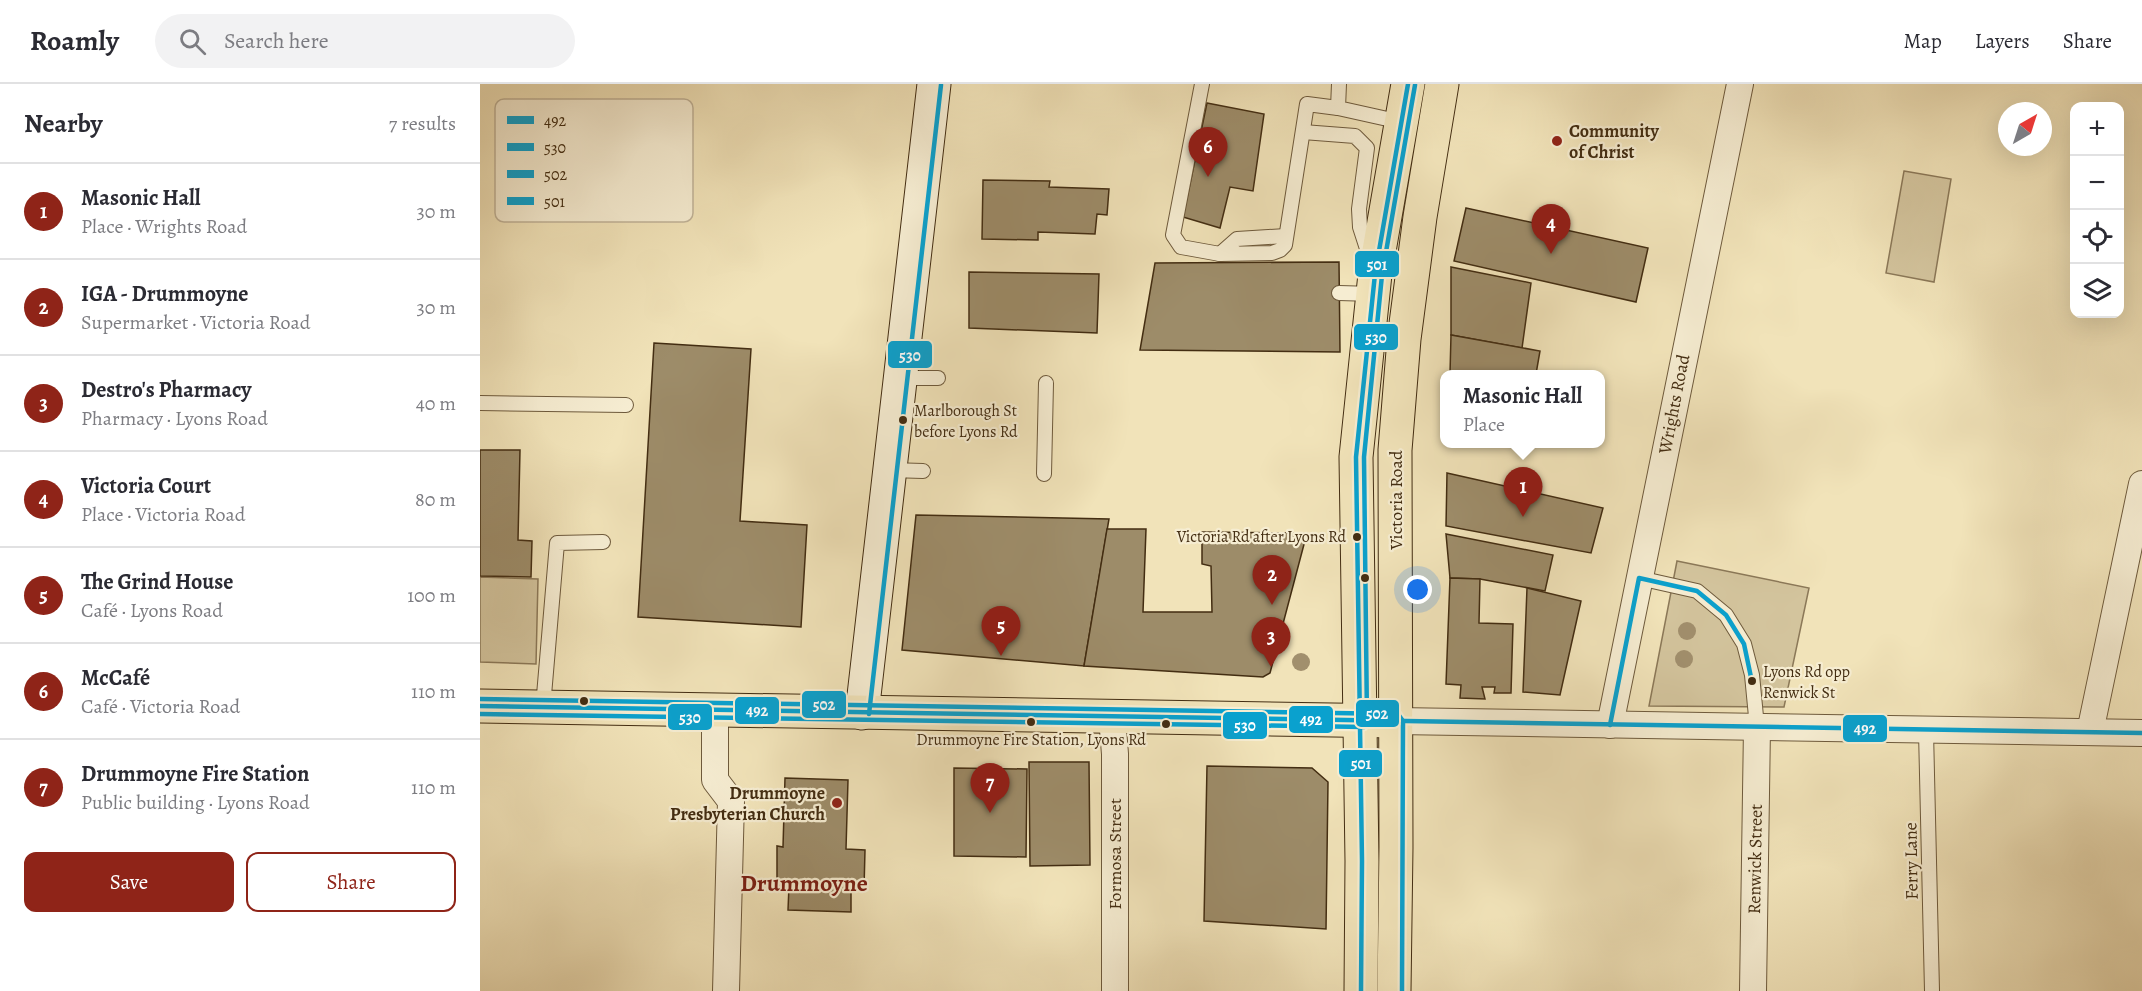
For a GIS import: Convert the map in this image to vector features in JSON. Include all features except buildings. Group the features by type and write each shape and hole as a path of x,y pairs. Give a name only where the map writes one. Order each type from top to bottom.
{"main road":[{"path":"1361,991 1362,861 1356,457 1374,284 1408,84"},
{"name":"Victoria Road","path":"1394,991 1395,450 1404,339 1420,217 1442,84"},
{"path":"480,706 1396,721"}],"street":[{"path":"862,713 934,84"},
{"name":"Wrights Road","path":"1610,725 1740,84"},
{"path":"2090,732 2142,484"},
{"path":"715,710 715,780 731,801 726,991"},
{"name":"Formosa Street","path":"1112,717 1115,754 1115,991"},
{"path":"1396,721 2142,733"},
{"name":"Renwick Street","path":"1753,991 1757,727"}],"lane":[{"path":"1202,84 1173,235 1181,247 1220,254 1272,253 1285,245 1307,104 1338,108 1401,122"},
{"path":"1338,108 1339,84"},
{"path":"1303,132 1355,136 1367,148 1359,209 1360,227 1374,284 1339,293"},
{"path":"901,378 938,378"},
{"path":"1044,474 1046,383"},
{"path":"480,404 626,405"},
{"path":"890,470 923,471"},
{"path":"543,707 557,543 603,542"},
{"path":"1639,578 1697,591 1726,615 1744,644 1752,675 1757,727"},
{"name":"Ferry Lane","path":"1926,731 1932,991"}],"shaded area":[{"path":"1904,171 1951,179 1934,282 1886,273"},
{"path":"1677,561 1809,588 1784,707 1649,706"},
{"path":"480,577 538,579 536,664 480,662"}],"transit line":[{"name":"501","path":"1361,991 1362,861 1356,457 1375,274 1408,84"},
{"name":"530","path":"869,714 941,85"},
{"name":"530","path":"480,714 1364,727 1367,721 1364,457 1382,275 1415,85"},
{"name":"492","path":"1610,725 1639,578 1697,591 1726,615 1744,644 1752,682"},
{"name":"502","path":"480,699 1398,714 1403,721 1402,991"},
{"name":"492","path":"480,706 2142,733"}],"place":[{"name":"Community of Christ","path":"1557,141"},
{"name":"McCafé","path":"1208,177"},
{"name":"Victoria Court","path":"1551,254"},
{"name":"Marlborough St before Lyons Rd","path":"903,420"},
{"name":"Masonic Hall","path":"1523,517"},
{"name":"Victoria Rd after Lyons Rd","path":"1357,537"},
{"name":"IGA - Drummoyne","path":"1272,605"},
{"name":"The Grind House","path":"1001,656"},
{"name":"Destro's Pharmacy","path":"1271,667"},
{"name":"Lyons Rd opp Renwick St","path":"1752,681"},
{"name":"Drummoyne Fire Station, Lyons Rd","path":"1031,722"},
{"name":"Drummoyne Presbyterian Church","path":"837,803"},
{"name":"Drummoyne Fire Station","path":"990,813"}],"district":[{"name":"Drummoyne","path":"804,883"}]}
